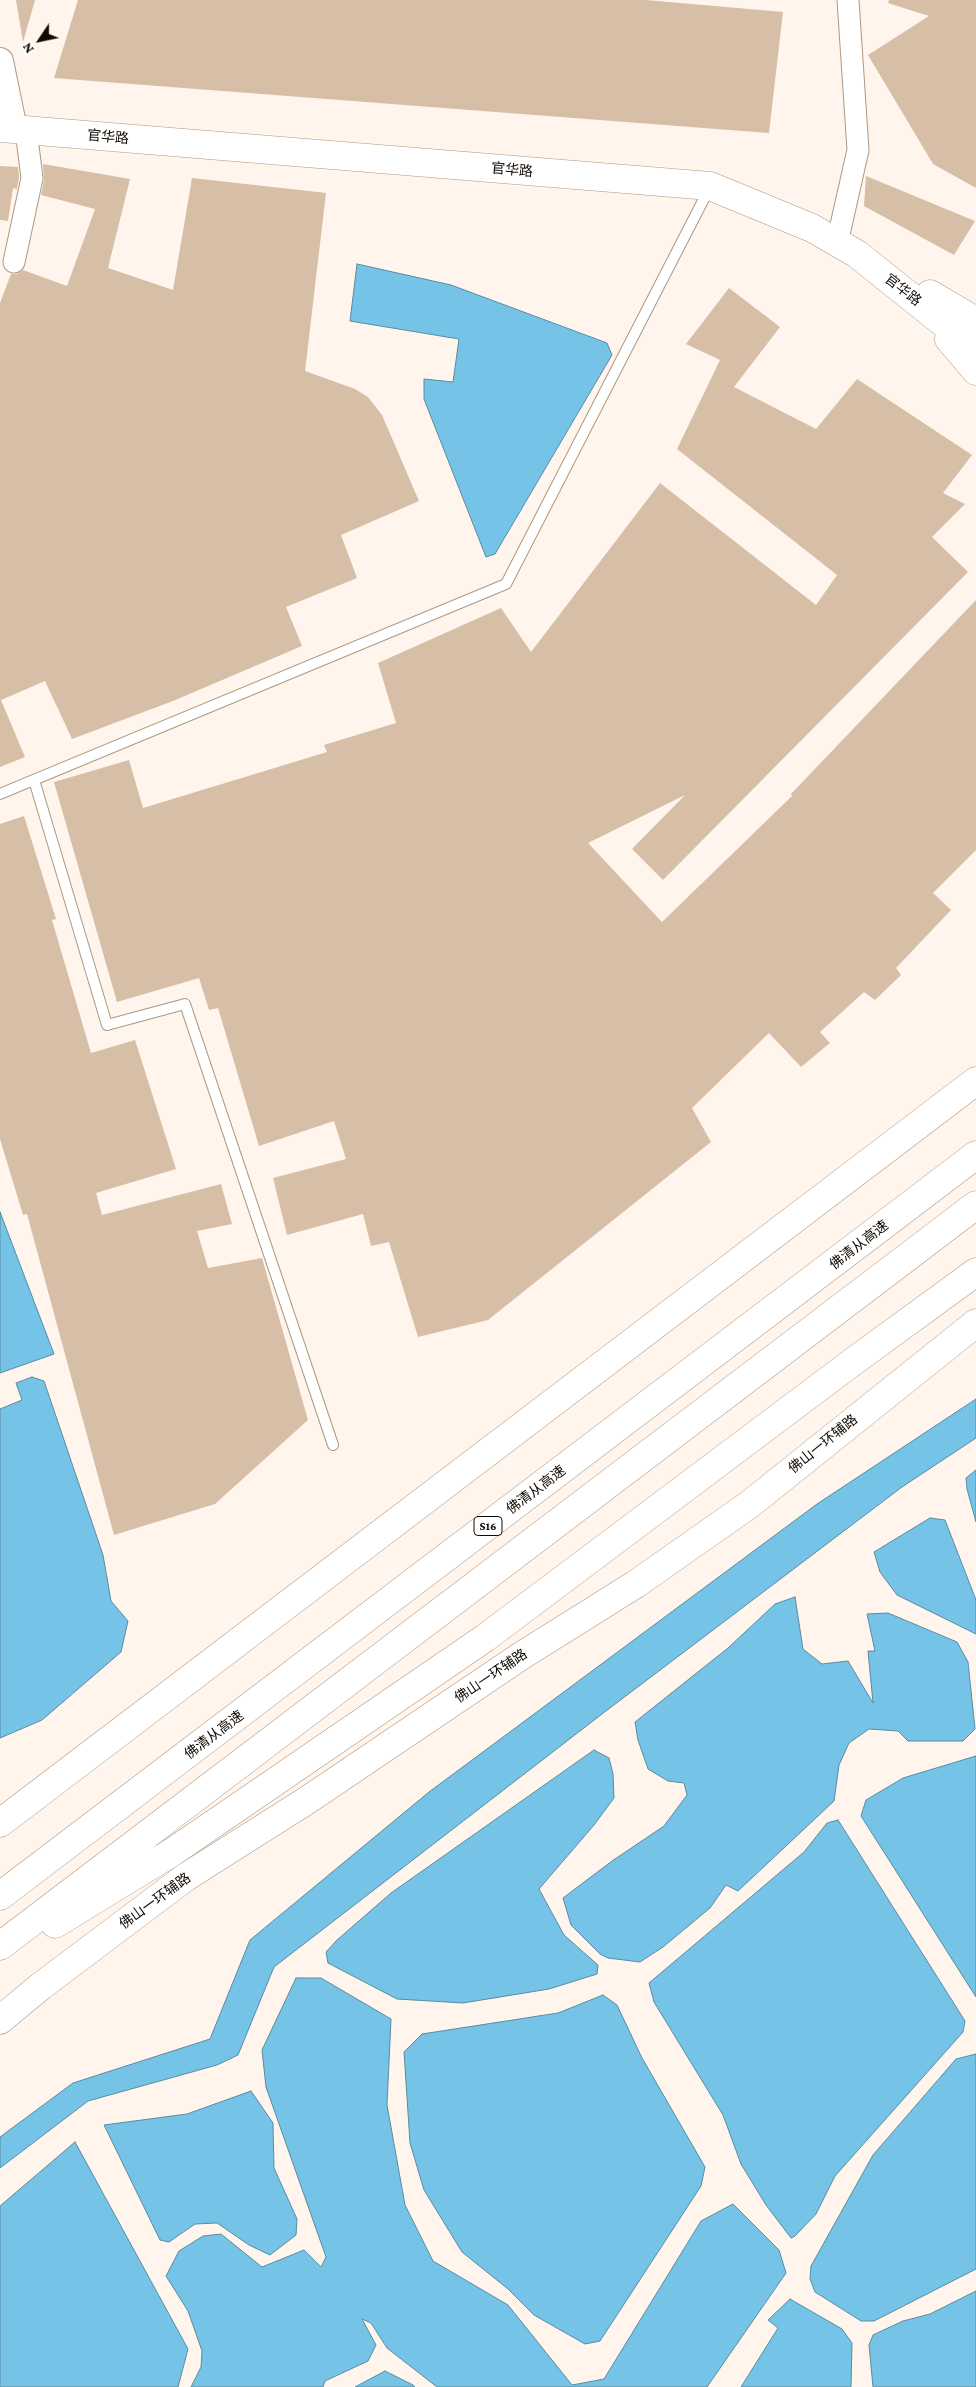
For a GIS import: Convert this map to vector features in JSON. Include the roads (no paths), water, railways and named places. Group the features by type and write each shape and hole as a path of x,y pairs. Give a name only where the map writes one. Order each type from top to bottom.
{"main road":[{"name":"官华路","path":"13,129 710,186 812,228 847,248 914,298 976,349"},
{"path":"847,248 976,321"},
{"path":"914,298 976,371"},
{"path":"0,1823 976,1081"},
{"name":"佛清从高速","path":"0,1896 976,1155"},
{"path":"0,1946 976,1205"},
{"path":"0,1957 170,1853 485,1638 854,1361 976,1272"},
{"name":"佛山一环辅路","path":"0,2020 41,1986 186,1877 306,1801 521,1656 636,1584 750,1504 976,1322"}],"street":[{"path":"847,248 858,150 848,0"},
{"path":"0,61 13,129 32,178 14,262"}],"lane":[{"path":"0,794 506,584 710,186"},
{"path":"34,780 107,1025 185,1004 333,1446"}],"water":[{"path":"357,264 451,285 607,343 612,355 495,554 486,557 424,399 424,379 453,382 459,339 350,321"},
{"path":"0,1212 54,1354 0,1373"},
{"path":"32,1377 44,1381 103,1555 111,1601 128,1621 121,1652 42,1720 0,1738 0,1409 22,1400 16,1383"},
{"path":"976,1399 976,1438 902,1487 602,1714 274,1967 238,2055 217,2065 88,2101 0,2168 0,2137 73,2083 210,2039 250,1940 429,1792 817,1504"},
{"path":"976,1470 976,1522 966,1478"},
{"path":"930,1518 945,1520 976,1600 976,1634 897,1595 880,1572 874,1552"},
{"path":"795,1597 803,1649 822,1664 848,1661 873,1703 868,1651 875,1651 867,1614 888,1613 957,1642 968,1662 975,1729 963,1741 908,1741 898,1731 869,1729 849,1743 839,1765 834,1801 738,1891 726,1885 710,1908 663,1947 640,1962 608,1958 600,1954 571,1925 563,1898 612,1861 664,1826 687,1795 684,1783 668,1781 648,1769 638,1740 635,1722 728,1648 775,1604"},
{"path":"594,1750 609,1758 613,1774 614,1798 594,1825 539,1889 564,1935 598,1965 597,1974 549,1989 463,2003 397,1999 328,1963 326,1952 391,1893"},
{"path":"976,1756 976,1997 861,1816 866,1800 903,1778"},
{"path":"838,1820 965,2021 963,2032 835,2176 816,2214 791,2238 766,2205 741,2164 723,2115 654,2002 649,1983 804,1852 827,1823"},
{"path":"296,1978 321,1978 391,2019 387,2105 405,2205 433,2261 508,2305 572,2385 604,2379 701,2221 733,2204 779,2250 786,2273 707,2387 437,2387 387,2348 371,2323 362,2319 376,2345 368,2361 325,2381 323,2387 191,2387 201,2367 202,2351 188,2311 166,2276 179,2251 203,2236 221,2234 262,2267 304,2250 321,2267 326,2257 266,2087 262,2050"},
{"path":"603,1995 617,2005 642,2058 705,2167 701,2186 600,2341 585,2344 534,2315 508,2289 462,2252 424,2190 410,2143 404,2052 422,2034 558,2013"},
{"path":"976,2054 976,2269 874,2321 861,2321 815,2292 810,2279 811,2266 873,2155 956,2059"},
{"path":"251,2091 273,2123 274,2168 297,2219 296,2235 270,2255 249,2245 217,2223 195,2224 169,2242 160,2240 104,2125 187,2114"},
{"path":"75,2142 188,2349 178,2387 0,2387 0,2206"},
{"path":"976,2291 976,2387 873,2387 869,2345 873,2335 903,2321 930,2314"},
{"path":"790,2299 842,2329 852,2343 851,2387 741,2387 778,2328 768,2320"},
{"path":"385,2371 415,2387 355,2387"}]}
